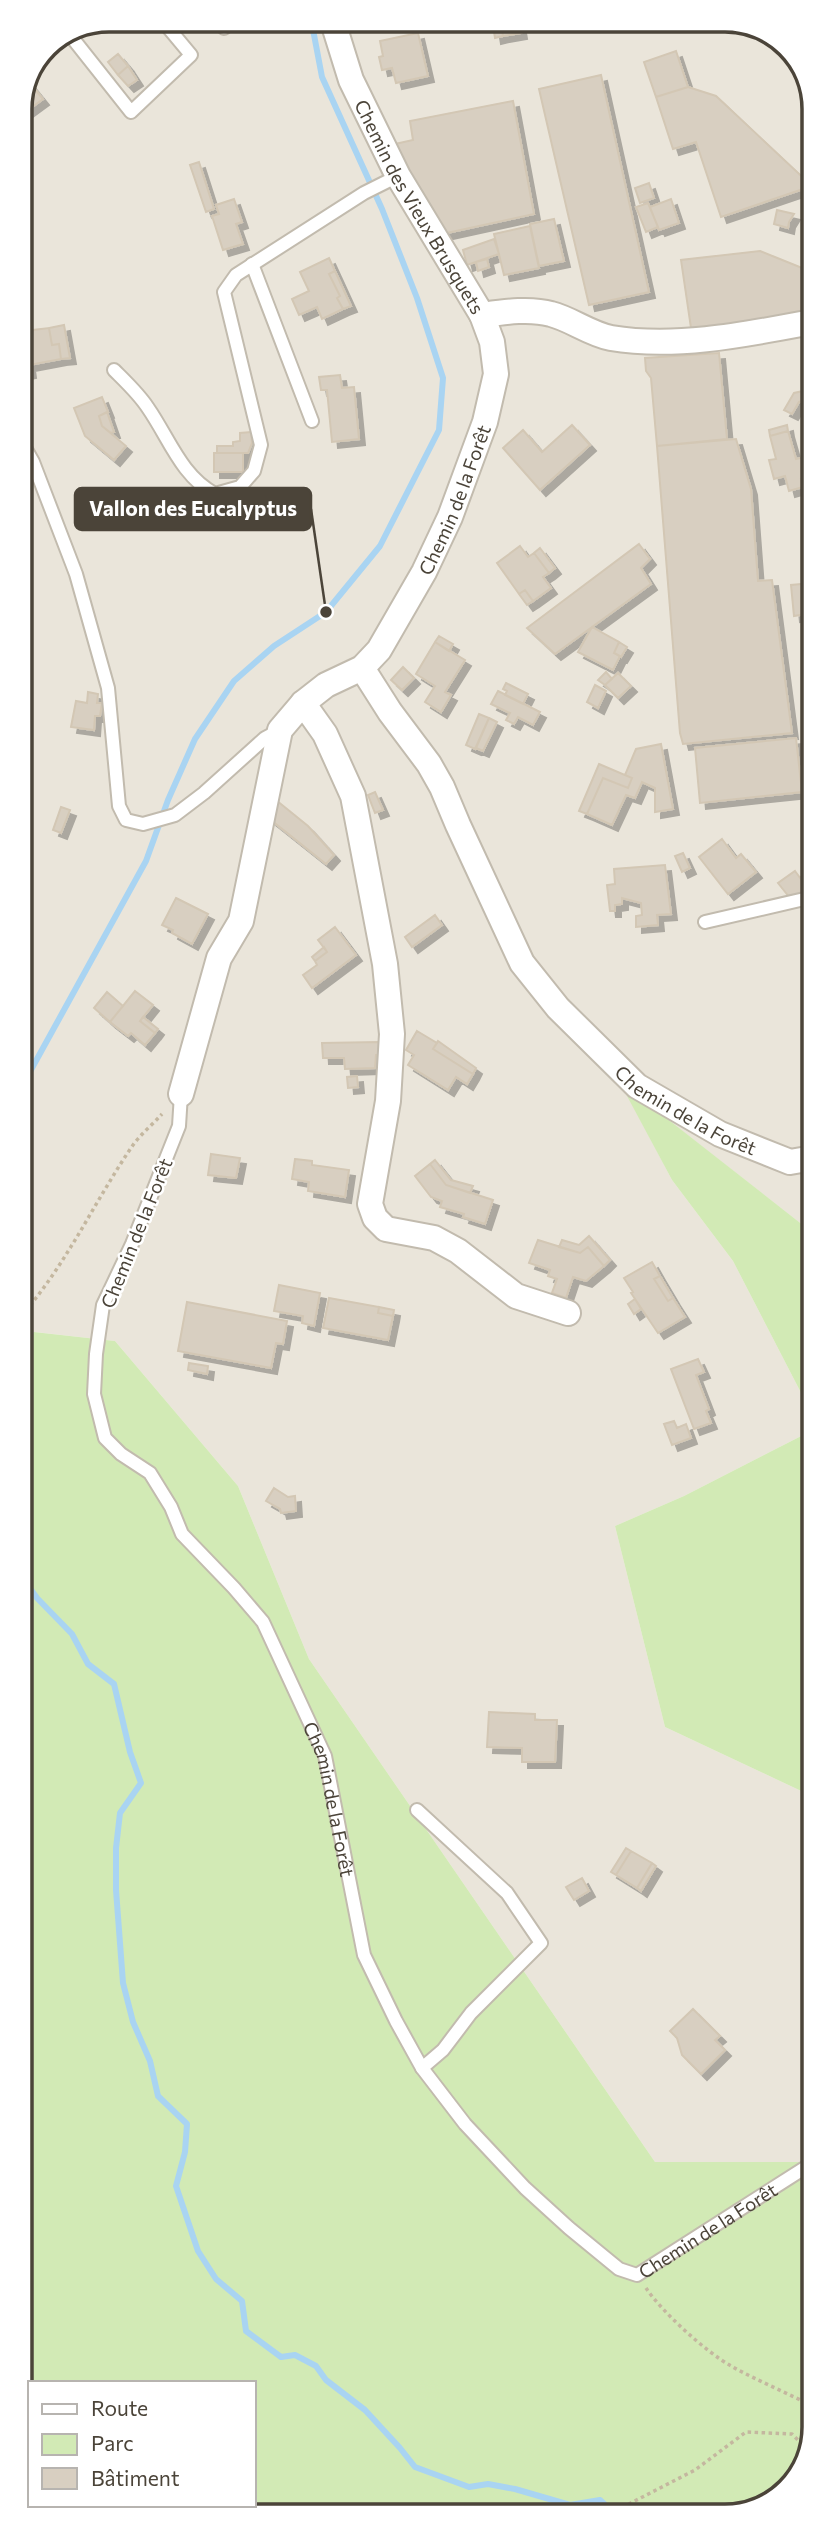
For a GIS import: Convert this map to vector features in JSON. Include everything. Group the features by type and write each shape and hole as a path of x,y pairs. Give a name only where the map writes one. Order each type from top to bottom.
{"street":[{"name":"Chemin des Vieux Brusquets","path":"336,32 389,180 482,315 550,313 607,337 640,341 732,337 802,323"},
{"name":"Chemin de la Forêt","path":"181,1094 219,958 241,921 280,730 303,703 326,685 362,668 379,650 424,572 450,517 485,422 496,374 492,342 482,315"},
{"name":"Chemin de la Forêt","path":"362,668 443,788 522,963 558,1008 637,1086 720,1134 790,1162 802,1160"},
{"path":"303,703 325,734 353,796 386,964 391,1034 388,1101 370,1204 375,1218 386,1229 434,1238 458,1251 516,1296 568,1313"}],"lane":[{"path":"74,40 131,113 191,55 172,32"},
{"path":"114,370 146,405 188,473 201,487 215,494 240,487 254,471 261,445 224,292 236,275 252,264 389,180"},
{"path":"252,264 312,421"},
{"path":"32,460 76,575 108,688 119,806 126,820 143,824 175,815 204,793 265,738 280,730"},
{"path":"705,922 802,900"},
{"name":"Chemin de la Forêt","path":"181,1094 179,1126 132,1244 103,1305 94,1394 105,1438 121,1454 150,1473 171,1507 182,1534 263,1622 326,1756 364,1955 422,2068 465,2124 525,2188 619,2269 637,2275 802,2170"},
{"path":"417,1810 507,1893 541,1943 471,2013 443,2050 422,2068"}],"path":[{"name":"Chemin de la Forêt","path":"32,1304 77,1239 134,1143 181,1094"},
{"path":"637,2275 653,2299 728,2365 802,2401"},
{"path":"629,2504 695,2470 746,2432 792,2434 800,2442"}],"shaded area":[{"path":"109,32 730,32 755,37 768,44 792,70 802,99 802,1224 621,1083 672,1180 733,1261 802,1395 802,1436 684,1496 615,1526 665,1727 802,1791 802,2162 655,2162 309,1659 238,1486 115,1341 35,1332 32,1337 32,109 37,79 44,66 66,44 79,37"}],"green space":[{"path":"619,1081 802,1224 802,1395 733,1261 672,1180"},
{"path":"34,1332 115,1341 238,1486 309,1659 655,2162 802,2162 802,2436 795,2461 768,2491 745,2501 725,2504 256,2503 256,2381 32,2381"},
{"path":"802,1436 802,1791 665,1727 615,1526 684,1496"}],"building":[{"path":"494,32 502,32 503,36 495,38"},
{"path":"502,32 521,32 521,33 503,36"},
{"path":"418,33 428,76 396,83 392,68 382,70 380,41"},
{"path":"676,51 688,87 656,97 644,62"},
{"path":"118,54 128,66 118,75 108,62"},
{"path":"128,66 137,80 128,86 118,75"},
{"path":"601,75 649,292 589,305 539,89"},
{"path":"688,87 716,96 802,177 802,189 721,217 696,142 673,149 656,97"},
{"path":"34,89 43,99 32,107"},
{"path":"513,101 534,214 442,234 395,144 413,140 410,121"},
{"path":"199,162 214,209 206,212 190,165"},
{"path":"649,183 654,198 640,203 635,188"},
{"path":"234,199 242,222 236,224 243,244 223,250 212,216 219,214 216,205"},
{"path":"671,199 679,223 659,230 650,207"},
{"path":"648,203 658,227 646,232 636,207"},
{"path":"777,210 794,214 788,228 774,224"},
{"path":"554,219 564,261 539,266 530,224"},
{"path":"530,226 539,268 504,275 494,234"},
{"path":"494,239 499,254 467,265 463,250"},
{"path":"760,251 802,268 802,314 757,322 691,328 681,260"},
{"path":"329,258 335,271 329,274 343,309 322,319 317,307 299,315 292,299 309,291 300,272"},
{"path":"487,259 489,267 478,271 476,262"},
{"path":"335,271 351,306 343,309 329,274"},
{"path":"64,325 70,358 61,359 59,344 52,345 49,328"},
{"path":"49,328 52,345 59,344 61,359 32,364 33,330"},
{"path":"719,353 727,439 657,446 651,378 646,371 645,358"},
{"path":"340,375 342,388 354,387 359,439 332,442 327,390 321,390 319,377"},
{"path":"802,391 802,401 792,414 784,410 794,393"},
{"path":"102,397 108,412 99,416 102,426 126,446 114,460 85,436 74,408"},
{"path":"107,412 114,432 111,433 102,426 99,416"},
{"path":"572,425 590,445 540,490 503,448 523,430 542,452"},
{"path":"787,425 788,431 770,436 769,430"},
{"path":"788,431 796,459 802,458 802,487 789,491 785,476 774,479 769,460 776,459 770,436"},
{"path":"251,432 252,443 248,453 217,453 217,446 233,446 233,442 240,441 240,433"},
{"path":"736,439 751,489 758,581 772,580 792,733 683,744 657,446"},
{"path":"214,453 243,453 243,472 214,472"},
{"path":"639,544 650,559 641,568 651,584 555,654 527,628"},
{"path":"520,546 528,557 534,553 549,573 543,577 551,588 533,601 525,590 519,594 497,563"},
{"path":"540,548 555,568 549,573 534,553"},
{"path":"802,584 802,615 794,616 791,585"},
{"path":"525,590 533,601 527,605 519,594"},
{"path":"592,627 619,642 614,653 620,656 613,670 578,652"},
{"path":"439,636 453,644 449,651 435,642"},
{"path":"435,642 465,660 445,692 451,695 441,712 425,702 435,686 416,674"},
{"path":"619,642 627,647 621,657 614,653"},
{"path":"403,667 414,678 402,690 391,680"},
{"path":"606,672 612,679 605,685 598,680"},
{"path":"618,673 631,686 618,698 605,685"},
{"path":"506,683 528,694 523,704 505,695 507,691 503,689"},
{"path":"595,685 606,691 598,708 587,702"},
{"path":"498,691 540,712 533,725 518,717 514,724 506,720 510,713 491,704"},
{"path":"88,692 98,694 97,703 102,703 100,716 95,716 94,730 71,727 76,701 87,703"},
{"path":"479,714 489,718 475,749 466,745"},
{"path":"489,718 497,722 483,751 476,748"},
{"path":"796,738 802,792 700,803 695,748"},
{"path":"661,744 673,809 655,812 655,788 642,782 635,798 626,795 612,825 587,814 603,778 628,788 632,778 625,775 636,749"},
{"path":"599,764 632,778 628,788 603,778 587,814 579,811"},
{"path":"375,792 383,810 375,813 368,795"},
{"path":"271,796 308,826 334,855 326,864 266,816"},
{"path":"61,807 70,810 61,833 53,830"},
{"path":"722,839 736,858 741,854 756,872 728,894 699,857"},
{"path":"683,853 690,868 682,872 675,856"},
{"path":"665,865 671,914 657,915 658,925 636,927 636,916 642,915 641,903 622,898 622,904 615,905 615,911 610,911 607,885 615,884 614,869"},
{"path":"795,871 802,881 802,896 790,898 778,883"},
{"path":"176,898 208,914 192,944 162,925"},
{"path":"435,915 442,925 412,947 405,937"},
{"path":"335,927 356,955 312,988 303,975 317,965 315,961 327,952 318,940"},
{"path":"324,947 327,952 315,961 312,957"},
{"path":"135,991 153,1005 140,1021 155,1033 145,1045 131,1033 128,1036 110,1022"},
{"path":"107,992 123,1006 110,1022 94,1008"},
{"path":"143,1017 158,1029 155,1033 140,1021"},
{"path":"417,1031 437,1043 433,1049 473,1074 467,1084 456,1077 448,1090 408,1065 414,1055 406,1050"},
{"path":"438,1041 476,1068 473,1074 433,1049"},
{"path":"379,1042 375,1068 345,1069 344,1058 323,1058 322,1043"},
{"path":"357,1076 358,1087 348,1088 347,1077"},
{"path":"211,1154 240,1158 236,1178 208,1175"},
{"path":"295,1159 312,1161 312,1165 349,1170 345,1197 308,1191 309,1182 292,1179"},
{"path":"435,1160 451,1180 473,1186 470,1193 446,1185 430,1164"},
{"path":"430,1164 446,1185 493,1200 485,1224 440,1207 442,1201 431,1197 415,1176"},
{"path":"589,1236 610,1260 604,1266 588,1247 580,1253 559,1247 562,1240 579,1245"},
{"path":"538,1240 580,1253 588,1247 604,1266 586,1281 573,1277 566,1298 552,1293 557,1279 548,1276 550,1270 529,1263"},
{"path":"652,1262 660,1276 654,1279 668,1301 673,1298 685,1317 658,1333 624,1278"},
{"path":"660,1276 673,1298 668,1301 654,1279"},
{"path":"279,1285 320,1293 314,1326 302,1323 303,1316 274,1311"},
{"path":"329,1298 379,1307 378,1313 393,1316 388,1340 323,1328"},
{"path":"635,1299 641,1309 634,1314 628,1304"},
{"path":"187,1302 287,1321 283,1344 276,1343 271,1368 178,1351"},
{"path":"379,1307 394,1310 393,1316 378,1313"},
{"path":"698,1359 704,1372 696,1375 709,1409 706,1411 711,1423 694,1429 671,1369"},
{"path":"189,1363 208,1366 207,1374 188,1370"},
{"path":"674,1421 677,1428 686,1424 691,1438 672,1445 664,1424"},
{"path":"274,1488 288,1497 295,1496 296,1511 281,1513 280,1509 266,1501"},
{"path":"489,1712 535,1714 535,1720 557,1720 555,1762 522,1762 522,1748 487,1747"},
{"path":"626,1848 631,1851 616,1875 611,1872"},
{"path":"631,1851 652,1863 637,1888 616,1875"},
{"path":"652,1863 656,1866 641,1891 637,1888"},
{"path":"582,1878 589,1891 574,1900 566,1887"},
{"path":"693,2009 720,2036 715,2040 725,2050 701,2074 682,2055 677,2038 670,2031"}],"waterway":[{"path":"32,1068 146,861 168,800 195,739 234,681 274,646 326,612 380,546 439,430 443,378 417,298 382,209 322,77 313,32"},
{"path":"32,1591 72,1634 88,1664 114,1684 130,1752 141,1783 120,1813 116,1848 116,1890 123,1983 133,2022 150,2061 158,2096 187,2124 185,2152 176,2186 198,2251 216,2279 242,2301 246,2331 281,2357 295,2355 316,2366 326,2380 365,2410 415,2467 469,2487 488,2484 566,2504"},
{"path":"577,2504 600,2500 604,2504"}],"place":[{"name":"Vallon des Eucalyptus","path":"326,612"}]}
